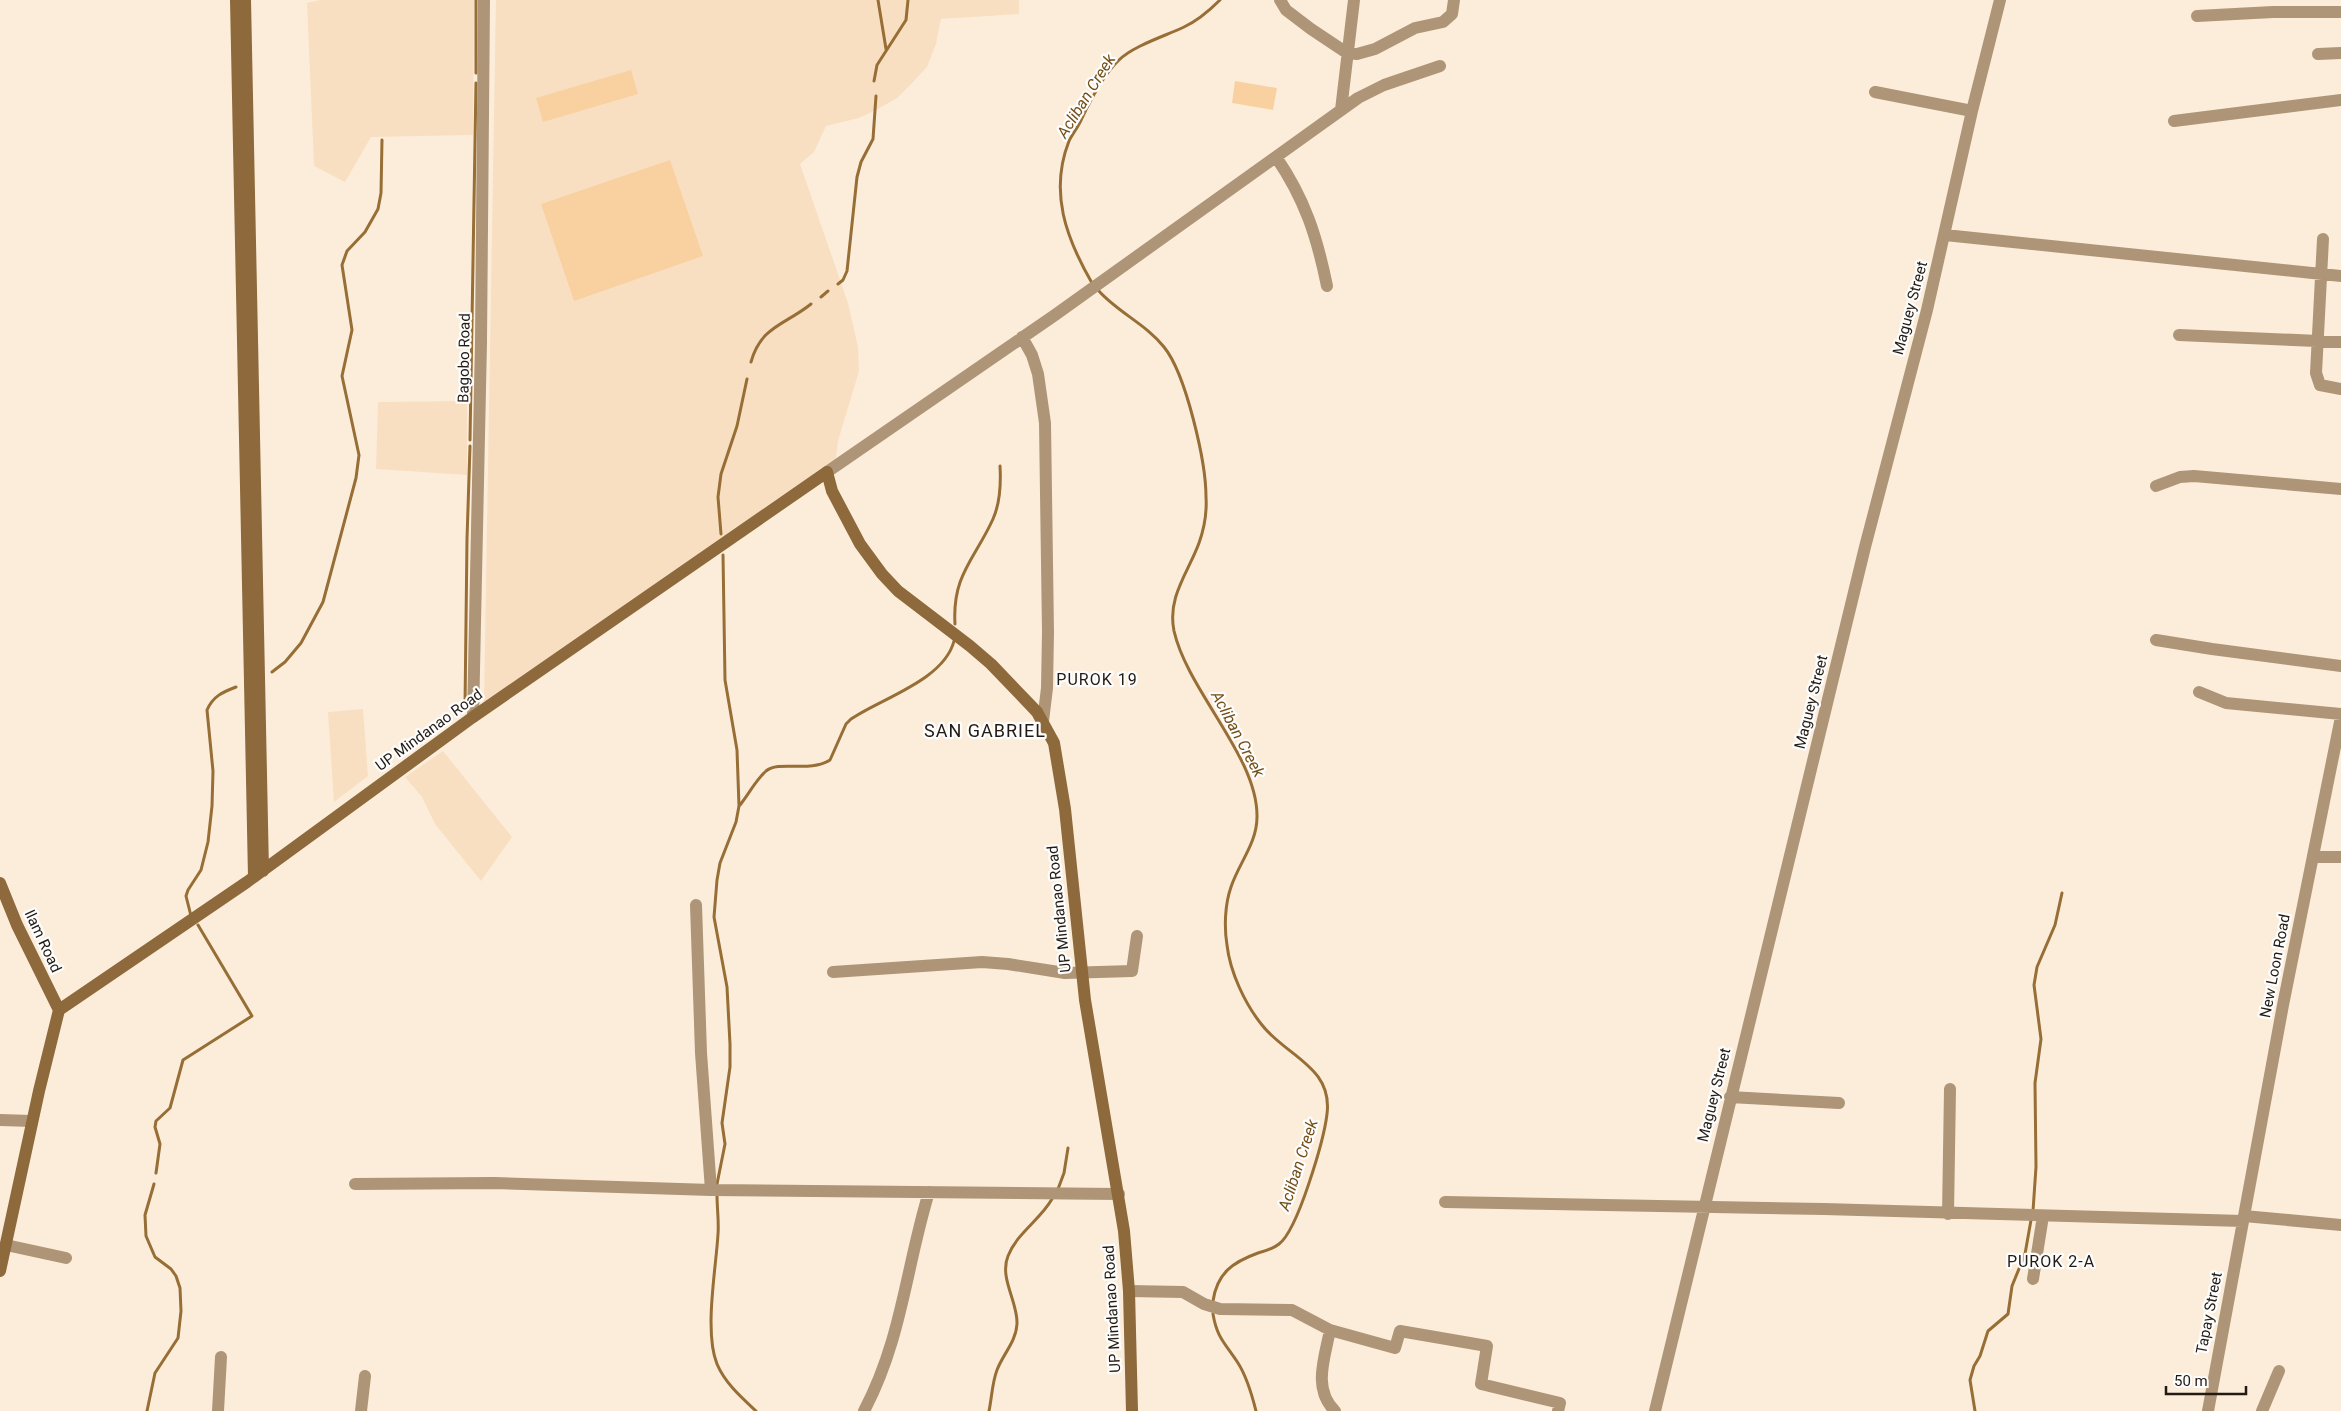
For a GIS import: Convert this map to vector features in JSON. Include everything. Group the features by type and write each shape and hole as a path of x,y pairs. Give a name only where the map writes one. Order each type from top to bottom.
{"street":[{"path":"236,0 243,108"},
{"path":"245,0 243,108 258,874"},
{"name":"Bagobo Road","path":"473,717 481,352 484,0"},
{"path":"1280,0 1286,10 1347,53 1366,52 1415,28 1443,22 1452,14 1454,0"},
{"path":"1341,110 1354,0"},
{"name":"Maguey Street","path":"1654,1411 1865,547 1927,310 1972,111 2000,0"},
{"path":"2197,16 2273,12 2341,12"},
{"path":"2318,54 2341,53"},
{"path":"823,475 1022,337 1367,92 1440,66"},
{"path":"1875,92 1972,111"},
{"path":"2174,121 2341,100"},
{"path":"1276,157 1301,198 1313,225 1327,286"},
{"path":"1945,235 2341,276"},
{"path":"2323,239 2317,380 2325,388 2341,390"},
{"path":"2179,335 2341,342"},
{"path":"1022,337 1032,355 1038,374 1046,423 1048,632 1047,688 1043,721"},
{"name":"UP Mindanao Road","path":"59,1010 258,874 473,717 823,475 860,544 882,574 898,591 991,664 1028,702 1043,721 1058,754 1090,1036 1119,1194 1129,1291 1132,1411"},
{"path":"2156,486 2180,477 2194,476 2341,489"},
{"path":"2156,640 2341,666"},
{"path":"2199,692 2226,703 2341,715"},
{"name":"New Loon Road","path":"2244,1219 2341,715"},
{"path":"2313,856 2341,857"},
{"name":"Ilam Road","path":"0,883 33,958 59,1010"},
{"path":"696,905 700,1045 711,1190"},
{"path":"833,972 982,962 1008,964 1050,972 1132,970 1137,936"},
{"path":"0,1271 32,1122 59,1010"},
{"path":"1948,1214 1950,1089"},
{"path":"1730,1098 1839,1103"},
{"path":"0,1120 32,1122"},
{"path":"355,1184 503,1183 711,1190 1119,1194"},
{"path":"864,1411 876,1388 897,1326 920,1221 929,1192"},
{"path":"1445,1202 2244,1219 2341,1225"},
{"path":"2033,1279 2043,1216"},
{"name":"Tapay Street","path":"2208,1411 2244,1219"},
{"path":"6,1245 66,1258"},
{"path":"1129,1291 1183,1292 1204,1304 1220,1309 1292,1310 1330,1330 1395,1348 1400,1331 1487,1346 1481,1384 1560,1403 1558,1411"},
{"path":"1330,1330 1321,1380 1326,1398 1335,1411"},
{"path":"218,1411 221,1357"},
{"path":"2262,1411 2278,1371"},
{"path":"361,1411 365,1376"}],"shaded area":[{"path":"320,0 474,0 473,135 371,137 345,182 314,166 307,3"},
{"path":"496,0 1019,0 1019,14 941,19 936,44 927,67 912,83 897,98 876,110 859,118 826,126 814,152 800,164 848,303 858,347 859,371 838,441 836,458 484,702"},
{"path":"631,70 638,94 543,122 536,98"},
{"path":"1235,81 1277,88 1273,110 1232,103"},
{"path":"670,160 703,256 574,301 541,204"},
{"path":"467,401 467,475 376,469 378,402"},
{"path":"363,709 368,776 334,802 328,712"},
{"path":"443,751 512,837 481,881 435,824 422,797 405,777"}],"waterway":[{"path":"476,0 476,73"},
{"path":"878,0 886,49"},
{"path":"874,81 877,65 906,20 908,0"},
{"name":"Acliban Creek","path":"1092,283 1075,249 1063,214 1060,178 1069,141 1098,88 1108,72 1119,60 1141,46 1194,22 1220,0"},
{"path":"470,440 476,83"},
{"path":"838,284 843,280 847,271 857,177 861,162 873,139 876,96"},
{"path":"272,672 285,662 301,643 323,602 356,478 359,455 342,376 352,330 342,265 347,251 365,232 378,209 381,193 382,140"},
{"name":"Acliban Creek","path":"1098,290 1114,305 1149,331 1164,347 1180,377 1187,397 1203,463 1206,515 1199,543 1176,596 1173,607 1174,631 1193,677 1235,748 1246,771 1254,794 1257,817 1254,836 1234,878 1227,901 1226,938 1231,966 1244,998 1256,1017 1272,1036 1315,1073 1323,1085 1327,1098 1325,1126 1316,1162 1294,1221 1279,1244 1269,1250 1241,1260 1228,1270 1218,1283 1213,1301"},
{"path":"821,297 828,291"},
{"path":"751,362 755,350 768,333 811,304"},
{"path":"721,534 718,497 721,474 737,426 747,379"},
{"path":"465,706 470,446"},
{"path":"955,624 955,607 961,580 993,519 997,506 1000,466"},
{"path":"717,1184 725,1144 722,1123 730,1067 730,1044 727,987 714,917 720,863 736,822 739,806 737,750 725,680 723,555"},
{"path":"740,805 766,771 779,766 813,766 830,760 846,724 851,719 925,677 938,667 948,655 954,641"},
{"path":"191,916 186,896 201,870 208,842 212,806 213,771 207,710 215,698 236,687"},
{"path":"2033,1211 2036,1167 2035,1083 2041,1039 2034,985 2037,967 2055,925 2062,893"},
{"path":"156,1173 160,1144 155,1127 156,1121 170,1108 183,1060 252,1016 198,925"},
{"path":"1058,1189 1064,1173 1068,1148"},
{"path":"147,1411 155,1373 178,1338 181,1311 180,1288 176,1276 171,1269 155,1257 146,1236 145,1215 154,1184"},
{"path":"717,1195 718,1229 711,1318 713,1351 724,1377 756,1411"},
{"path":"989,1411 995,1375 1012,1342 1017,1324 1015,1307 1007,1281 1006,1264 1008,1256 1017,1240 1052,1199"},
{"path":"1975,1411 1970,1380 1974,1366 1980,1356 1988,1331 2008,1314 2012,1286 2025,1254 2031,1220"},
{"name":"Acliban Creek","path":"1213,1314 1219,1335 1244,1374 1256,1411"}],"district":[{"name":"PUROK 19","path":"1097,679"},
{"name":"SAN GABRIEL","path":"985,730"},
{"name":"PUROK 2-A","path":"2051,1261"}]}
